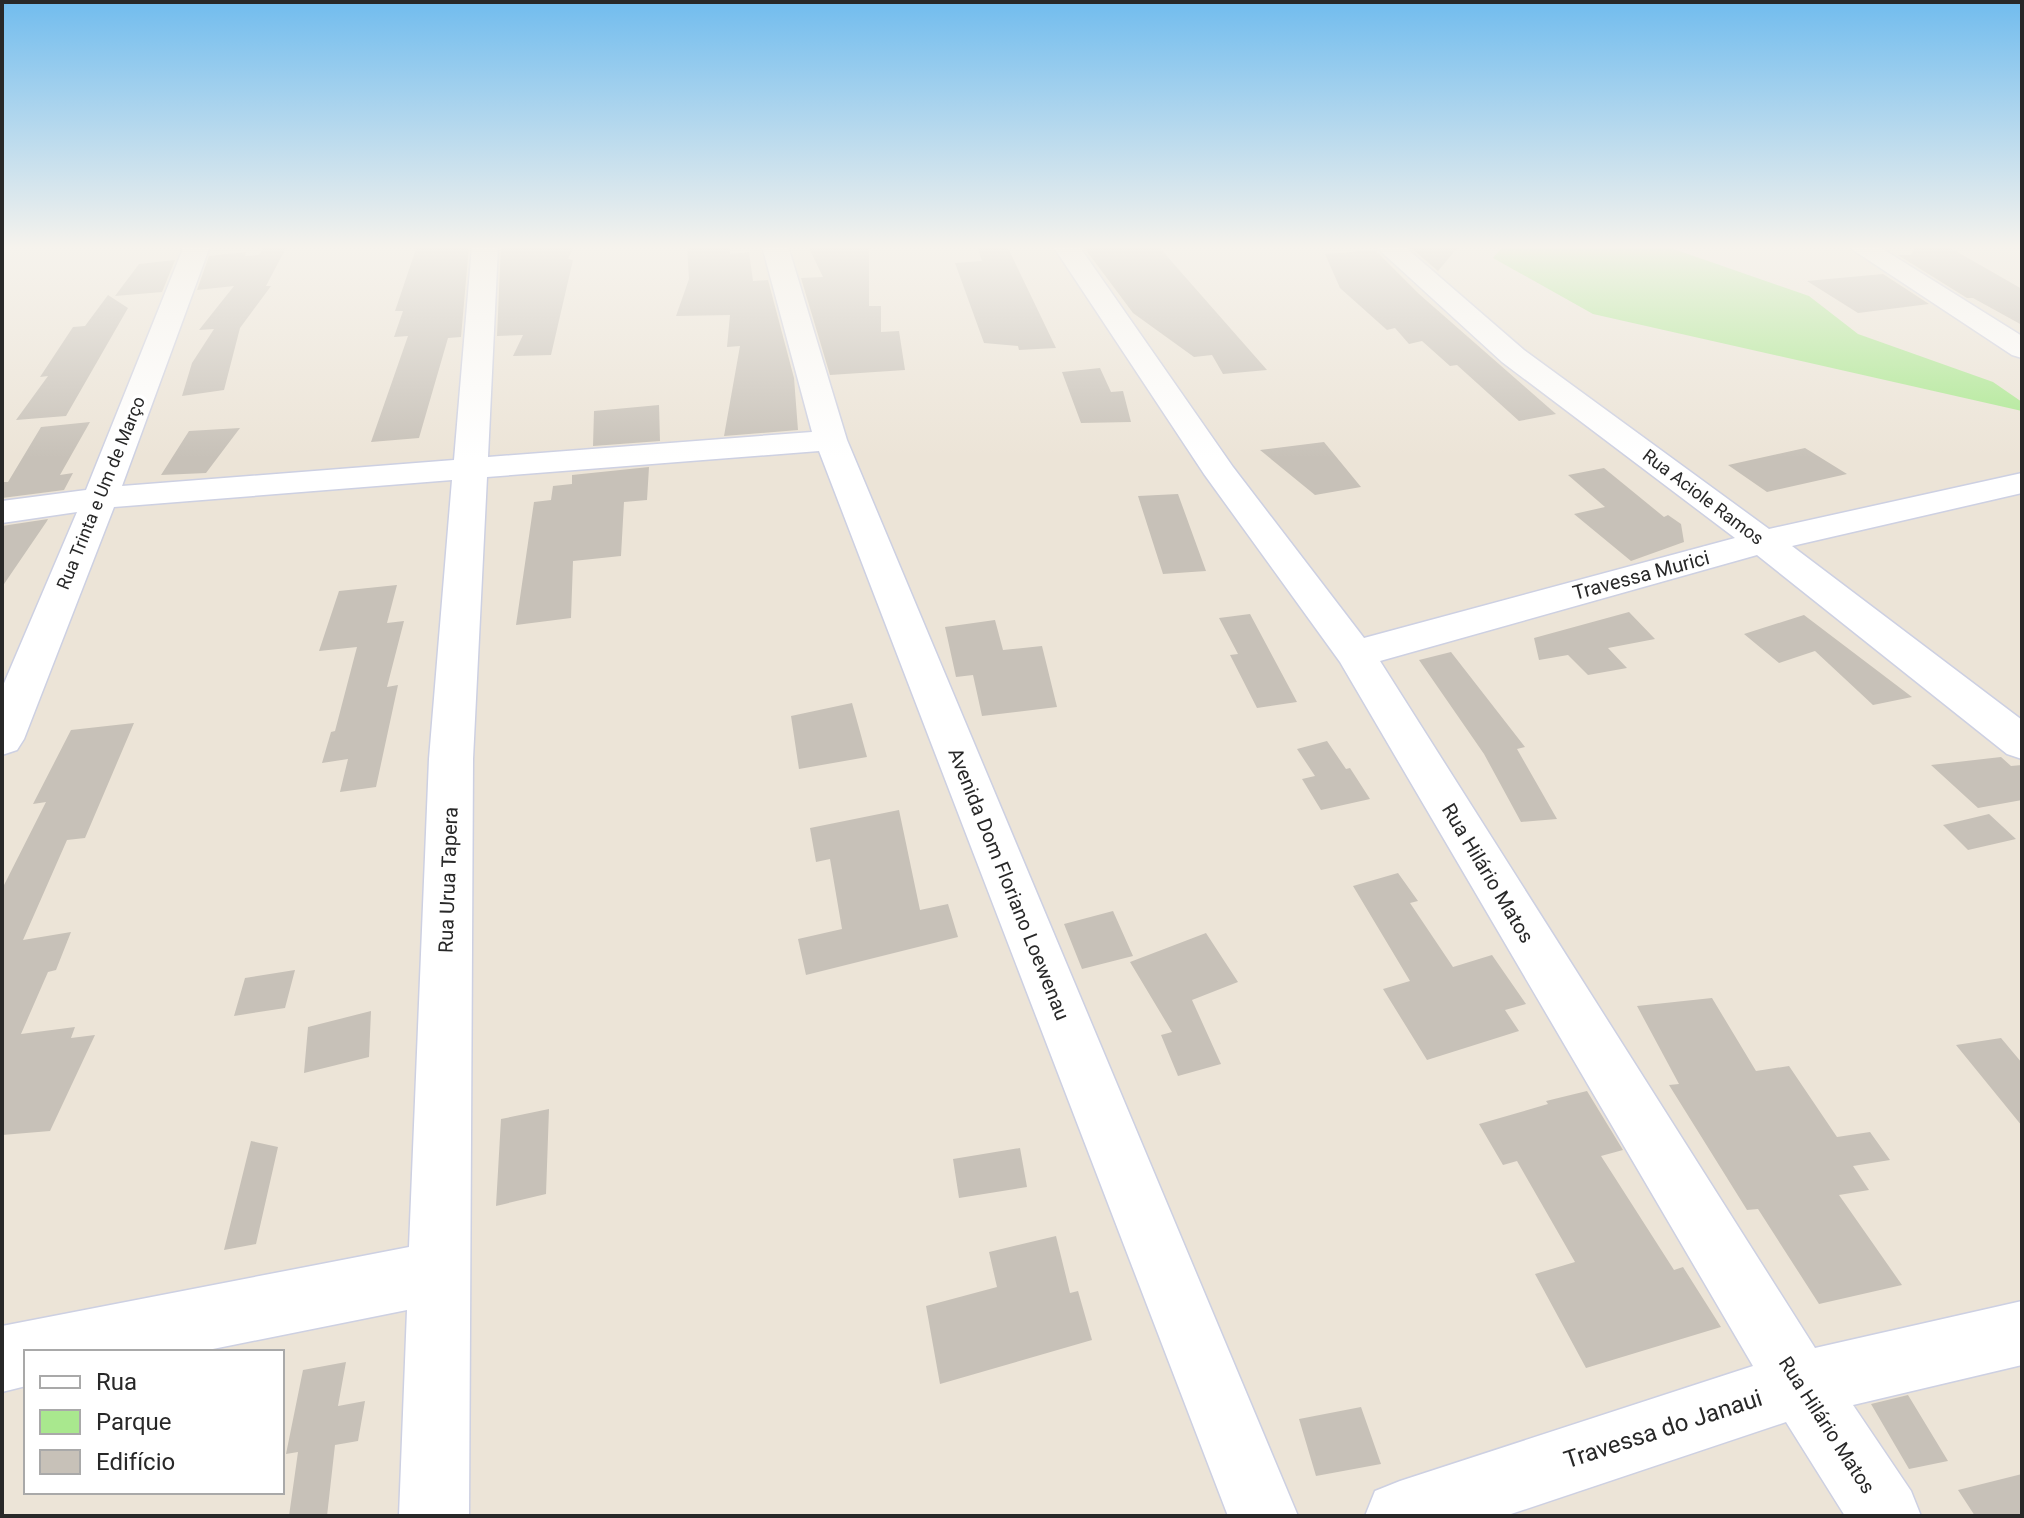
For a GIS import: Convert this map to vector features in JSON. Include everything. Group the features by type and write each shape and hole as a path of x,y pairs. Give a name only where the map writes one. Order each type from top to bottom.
{"street":[{"name":"Rua Trinta e Um de Março","path":"2,739 170,317"},
{"name":"Rua Urua Tapera","path":"434,1516 437,1273 451,759 481,317"},
{"name":"Avenida Dom Floriano Loewenau","path":"795,317 831,440 1263,1516"},
{"name":"Rua Hilário Matos","path":"1114,317 1221,474 1355,654 1800,1384 1886,1516"},
{"name":"Rua Aciole Ramos","path":"1468,317 1513,356 1763,542 2022,743"},
{"path":"1971,317 2022,349"},
{"path":"2,512 100,498 831,440"},
{"name":"Travessa Murici","path":"1355,654 1763,542 2022,483"},
{"path":"47,1350 437,1273"},
{"name":"Travessa do Janaui","path":"1400,1516 1800,1384 2022,1333"},
{"path":"2,1359 24,1354"}],"green space":[{"path":"1606,317 1836,317 1858,334 1993,382 2022,402 2022,411"}],"building":[{"path":"92,317 123,317 66,416 16,420 48,376 40,377 73,327 85,326"},
{"path":"209,317 248,317 240,328 224,390 182,396 192,363 214,329 199,330"},
{"path":"401,317 463,317 461,337 448,338 419,438 371,442 408,336 394,337"},
{"path":"498,317 560,317 551,355 513,356 523,335 497,336"},
{"path":"730,317 778,317 794,378 798,430 724,436 740,346 727,347"},
{"path":"813,317 881,317 881,332 899,331 905,370 830,375"},
{"path":"975,317 1041,317 1056,348 1019,350 1018,346 984,343"},
{"path":"1138,317 1220,317 1267,370 1223,374 1212,355 1194,357"},
{"path":"1372,317 1445,317 1556,414 1519,421 1457,365 1450,366 1422,341 1409,344 1395,328 1387,330"},
{"path":"2007,317 2022,317 2022,325"},
{"path":"1100,368 1111,392 1123,391 1131,422 1081,423 1062,372"},
{"path":"659,405 660,441 593,446 594,411"},
{"path":"90,422 60,475 73,473 64,490 2,498 2,482 8,482 41,427"},
{"path":"240,428 206,473 161,475 189,431"},
{"path":"1324,442 1361,487 1315,495 1260,450"},
{"path":"1805,448 1847,474 1767,492 1728,465"},
{"path":"649,467 647,500 624,502 621,556 573,561 571,618 516,625 534,502 551,500 553,486 572,484 572,475"},
{"path":"1604,468 1664,517 1668,515 1681,524 1684,542 1631,561 1574,514 1605,507 1568,475"},
{"path":"1178,494 1206,571 1163,574 1138,496"},
{"path":"47,521 2,587 2,526"},
{"path":"397,585 387,623 404,621 387,687 398,685 376,787 340,792 348,759 322,763 331,732 335,731 357,647 319,651 339,591"},
{"path":"1629,612 1655,639 1608,648 1627,668 1588,675 1568,655 1539,660 1534,638"},
{"path":"1250,614 1297,702 1257,708 1230,655 1238,654 1219,618"},
{"path":"1804,615 1912,697 1873,705 1815,651 1779,663 1744,634"},
{"path":"995,620 1003,650 1042,646 1057,707 982,716 973,675 956,677 945,627"},
{"path":"1451,652 1525,747 1517,749 1557,819 1521,822 1484,754 1419,660"},
{"path":"852,703 867,757 799,769 791,716"},
{"path":"134,723 85,838 67,840 23,940 71,932 56,970 48,972 21,1034 75,1027 71,1038 95,1035 50,1131 2,1135 2,889 46,802 33,804 71,730"},
{"path":"1327,741 1370,799 1321,810 1302,779 1315,776 1297,749"},
{"path":"2001,757 2011,766 2022,765 2022,800 1978,808 1931,765"},
{"path":"899,810 920,910 948,904 958,937 806,975 798,939 842,929 830,859 816,862 810,828"},
{"path":"1989,814 2016,839 1968,850 1943,825"},
{"path":"1398,873 1418,901 1410,903 1453,967 1492,955 1526,1004 1505,1010 1519,1031 1427,1060 1383,989 1410,981 1353,886"},
{"path":"1113,911 1133,956 1082,969 1064,924"},
{"path":"1206,933 1238,982 1192,1000 1221,1064 1178,1076 1161,1035 1172,1032 1130,962"},
{"path":"295,970 285,1008 234,1016 245,978"},
{"path":"1712,998 1756,1071 1789,1066 1837,1137 1870,1132 1890,1160 1853,1166 1869,1190 1839,1195 1902,1285 1819,1304 1758,1209 1747,1210 1669,1085 1679,1084 1637,1006"},
{"path":"371,1011 369,1057 304,1073 308,1027"},
{"path":"2001,1038 2022,1063 2022,1126 1956,1045"},
{"path":"1587,1091 1623,1150 1601,1156 1674,1270 1683,1267 1721,1327 1586,1368 1535,1274 1575,1262 1517,1161 1503,1165 1479,1124 1548,1104 1546,1101"},
{"path":"549,1109 546,1194 496,1206 501,1119"},
{"path":"251,1141 278,1147 256,1244 224,1250"},
{"path":"1020,1148 1027,1187 959,1198 953,1159"},
{"path":"1056,1236 1070,1293 1078,1291 1092,1340 940,1384 926,1306 997,1287 989,1252"},
{"path":"346,1362 338,1406 365,1401 358,1441 335,1445 327,1516 289,1516 298,1452 286,1454 303,1370"},
{"path":"1908,1395 1948,1461 1909,1469 1871,1404"},
{"path":"1361,1407 1381,1464 1316,1476 1299,1419"},
{"path":"2022,1474 2022,1516 1975,1516 1958,1490"}]}
